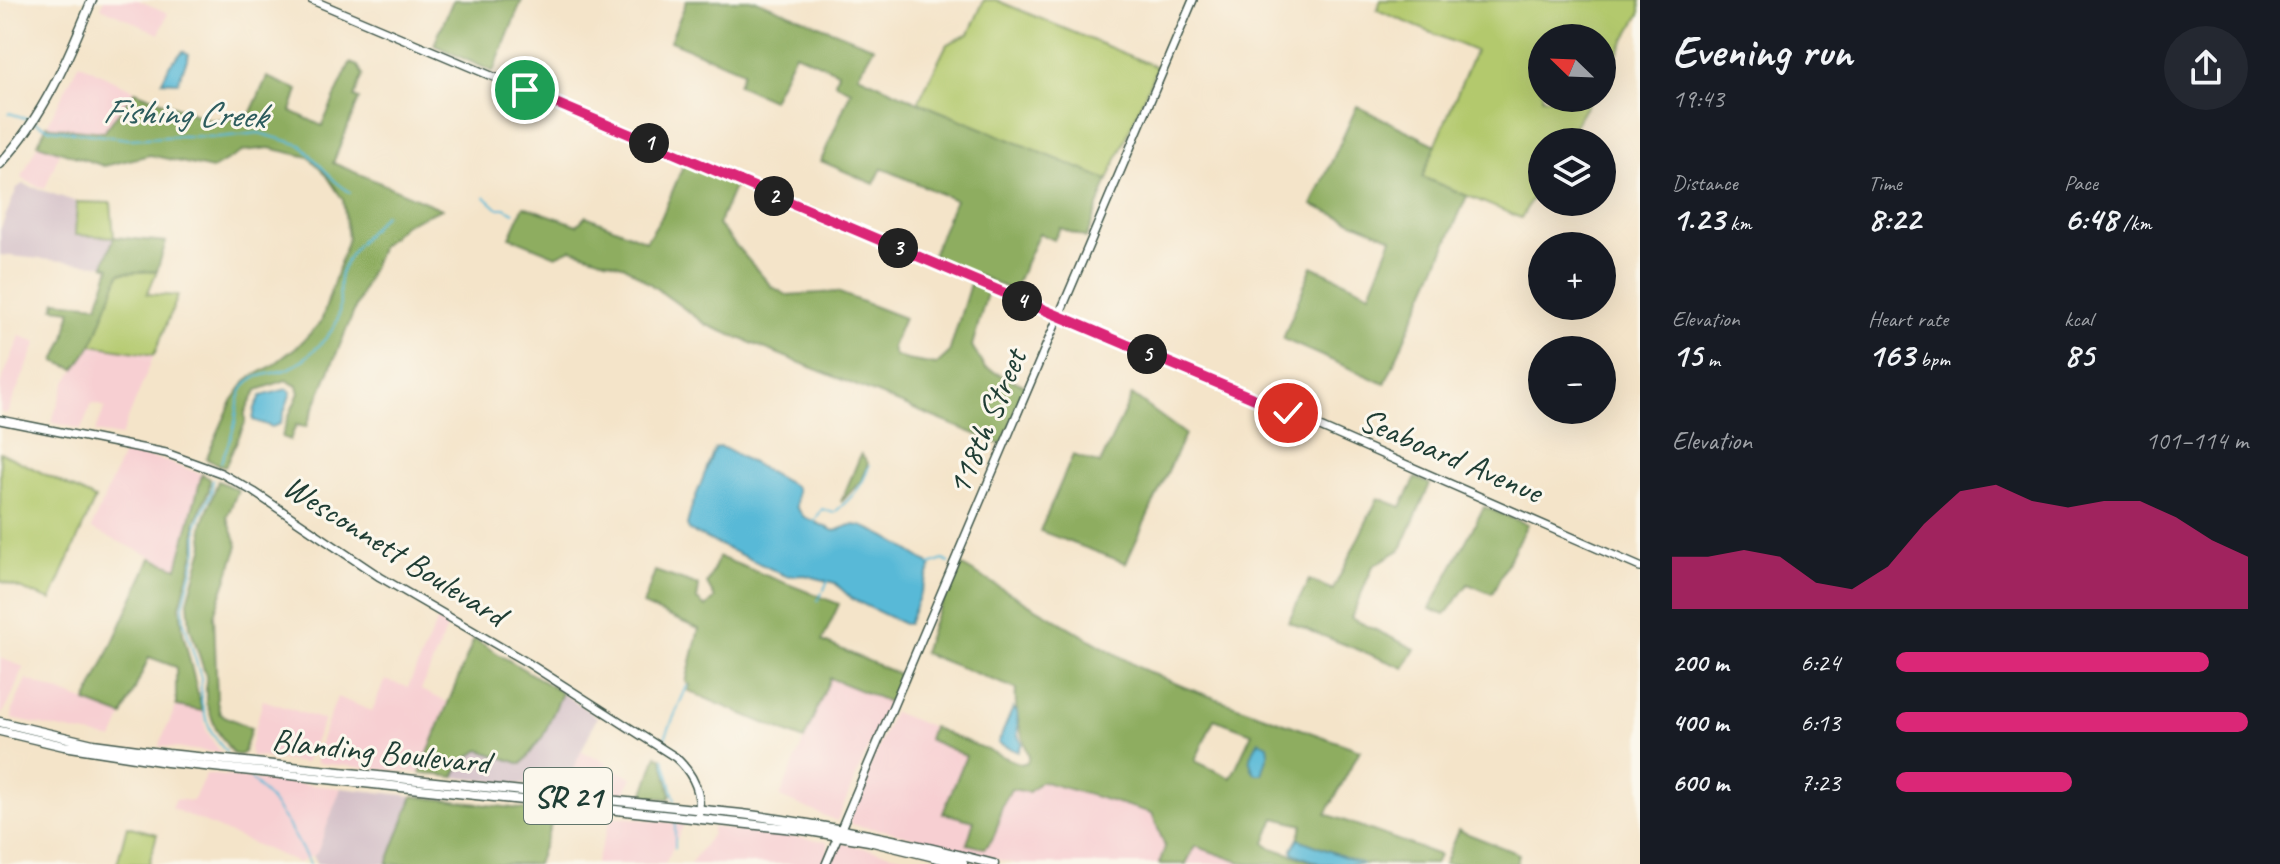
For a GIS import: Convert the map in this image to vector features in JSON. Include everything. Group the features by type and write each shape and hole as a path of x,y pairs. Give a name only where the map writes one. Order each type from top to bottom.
{"main road":[{"path":"0,164 37,118 60,77 92,0"},
{"name":"Blanding Boulevard","path":"0,722 120,748 437,790 699,814"},
{"name":"Blanding Boulevard","path":"0,731 128,757 485,788 839,832 902,841 994,864"},
{"path":"437,790 480,791 485,788"},
{"name":"Blanding Boulevard","path":"839,832 963,864"}],"street":[{"name":"Seaboard Avenue","path":"312,0 1448,482 1640,567"},
{"name":"118th Street","path":"826,864 1193,0"},
{"name":"Wesconnett Boulevard","path":"0,420 166,453 236,481 380,577 528,663 675,757 695,783 699,814"}],"shaded area":[{"path":"104,0 138,0 168,13 159,34 101,7"},
{"path":"79,63 135,91 104,132 47,125"},
{"path":"38,144 60,151 45,189 22,177"},
{"path":"23,184 77,202 76,235 114,237 104,265 0,255 0,230 17,188"},
{"path":"20,336 37,342 7,414 0,412 0,385"},
{"path":"92,345 154,355 121,436 95,432 105,407 92,403 81,429 51,422 66,382"},
{"path":"123,454 158,459 202,474 177,568 91,529"},
{"path":"438,619 448,626 421,690 447,702 420,773 316,763 316,753 337,697 372,711 385,680 408,687"},
{"path":"0,658 24,667 0,716"},
{"path":"830,677 888,702 837,821 780,797"},
{"path":"26,679 123,716 113,739 12,719"},
{"path":"562,693 597,717 564,789 454,777 462,761 480,750 543,736"},
{"path":"263,700 324,720 305,763 251,756 250,747"},
{"path":"176,706 202,711 207,733 221,753 159,746"},
{"path":"893,712 932,727 928,739 966,756 943,813 974,821 967,843 998,828 1001,809 1012,789 1041,781 1152,813 1165,847 1159,864 1016,864 853,825 849,821 850,814"},
{"path":"580,751 632,777 624,796 564,789"},
{"path":"206,774 341,788 317,853 298,863 171,808 175,799 193,801"},
{"path":"341,788 413,796 387,864 317,864 312,856 317,853"},
{"path":"612,816 684,824 665,864 595,864"},
{"path":"712,827 826,841 828,851 823,864 690,864 712,834"},
{"path":"838,844 933,864 828,864"},
{"path":"1195,846 1246,864 1186,864"}],"green space":[{"path":"453,0 522,0 493,72 434,45"},
{"path":"687,0 756,0 874,47 858,75 1108,180 1086,238 1060,228 1054,240 1039,233 1013,291 932,255 955,200 882,168 874,184 821,161 851,91 835,83 838,72 795,53 772,100 738,85 743,71 670,41"},
{"path":"984,0 996,0 1157,67 1107,182 918,102 947,44 969,34"},
{"path":"1381,0 1640,0 1640,14 1616,55 1616,24 1528,24 1528,112 1583,112 1573,128 1528,128 1528,206 1521,218 1422,177 1475,51 1377,10"},
{"path":"350,63 358,66 363,75 354,97 359,99 333,163 442,209 405,224 381,246 306,427 296,425 290,440 282,437 299,393 297,386 286,380 257,390 245,412 245,423 225,467 206,459 232,401 248,379 272,366 321,322 348,238 343,200 325,173 309,157 269,148 244,151 212,169 150,155 104,166 38,144 47,125 104,132 135,91 209,120 248,119 267,77 298,90 291,111 322,126"},
{"path":"1357,106 1436,145 1422,177 1467,196 1385,384 1283,339 1312,266 1370,293 1392,238 1312,205"},
{"path":"685,161 735,185 718,225 771,286 787,295 837,292 904,318 892,347 894,355 936,365 949,353 970,284 988,290 972,346 985,368 1026,386 1002,445 707,325 625,266 571,249 556,256 510,237 524,206 577,225 586,216 646,241 662,216"},
{"path":"77,202 111,203 114,237 75,235"},
{"path":"114,237 166,242 157,271 120,273 92,345 75,369 55,361 65,338 71,310 54,308 56,301 98,305 110,267 104,265"},
{"path":"157,271 147,294 178,296 154,355 92,345 120,272"},
{"path":"1132,395 1185,434 1126,563 1040,531 1073,455 1100,464"},
{"path":"0,452 95,499 51,600 0,581"},
{"path":"861,454 868,463 862,480 841,502"},
{"path":"202,474 210,479 209,490 195,522 195,549 180,606 183,633 202,711 176,706 176,667 149,657 123,716 86,702 151,558 177,568"},
{"path":"1416,478 1430,484 1401,549 1373,566 1351,618 1415,649 1404,668 1288,622 1309,580 1333,590 1378,498 1401,507"},
{"path":"218,481 238,490 227,517 238,546 214,615 220,714 251,728 244,752 240,755 233,754 216,729 206,702 206,676 190,627 188,601 204,545 202,526"},
{"path":"1484,507 1527,524 1492,594 1468,584 1445,615 1430,609"},
{"path":"719,557 839,604 822,641 903,676 891,703 830,678 804,740 688,691 690,685 686,682 699,629 643,605 655,571 699,586 697,600 706,607 715,598 707,584"},
{"path":"961,565 1140,668 1184,687 1360,750 1326,814 1439,855 1435,864 1363,864 1298,839 1303,825 1275,818 1265,843 1320,864 1246,864 1195,846 1186,864 1159,864 1165,847 1152,813 1041,781 1029,792 1011,789 989,844 984,848 967,844 974,821 943,813 966,756 928,739 932,727 1021,764 1027,762 1029,756 1017,715 1016,689 923,653 935,617","holes":["1214,719 1252,733 1231,778 1195,761"]},
{"path":"474,639 562,693 543,736 522,764 480,750 462,761 454,777 420,773"},
{"path":"657,755 662,758 671,795 669,799 643,796"},
{"path":"413,796 555,813 537,864 387,864"},
{"path":"127,826 157,834 149,864 117,864"},
{"path":"1458,830 1519,854 1517,864 1444,864"}],"water":[{"path":"183,51 189,54 178,82 162,81 170,64"},
{"path":"287,389 291,392 280,424 272,427 253,420 261,396"},
{"path":"719,447 794,486 797,489 796,507 804,517 834,531 852,525 869,529 927,562 931,567 908,624 852,599 835,583 805,575 786,576 690,531 687,525 691,509 712,455"},
{"path":"1013,708 1017,712 1018,736 1022,743 1018,752 998,743"},
{"path":"1259,741 1268,745 1269,752 1262,774 1256,774 1251,762"},
{"path":"1298,839 1363,864 1320,864 1293,853"}],"waterway":[{"name":"Fishing Creek","path":"9,113 29,119"},
{"name":"Fishing Creek","path":"35,122 50,129 128,139 259,133 301,145 350,193"},
{"path":"485,197 497,208 514,213"},
{"path":"221,462 245,386 253,378 296,365 334,327 340,306 341,273 360,242 385,214"},
{"path":"814,522 822,509 834,513 851,498 869,466"},
{"path":"213,480 211,493 197,524 197,551 183,605 184,622 201,678 201,701 211,732 226,752"},
{"path":"930,565 943,560 949,563"},
{"path":"824,590 828,580"},
{"path":"818,600 822,593"},
{"path":"664,740 687,686"},
{"path":"664,759 675,800"},
{"path":"251,779 287,823 310,864"},
{"path":"675,824 675,848"}],"route":[{"path":"525,90 1288,413"}]}
